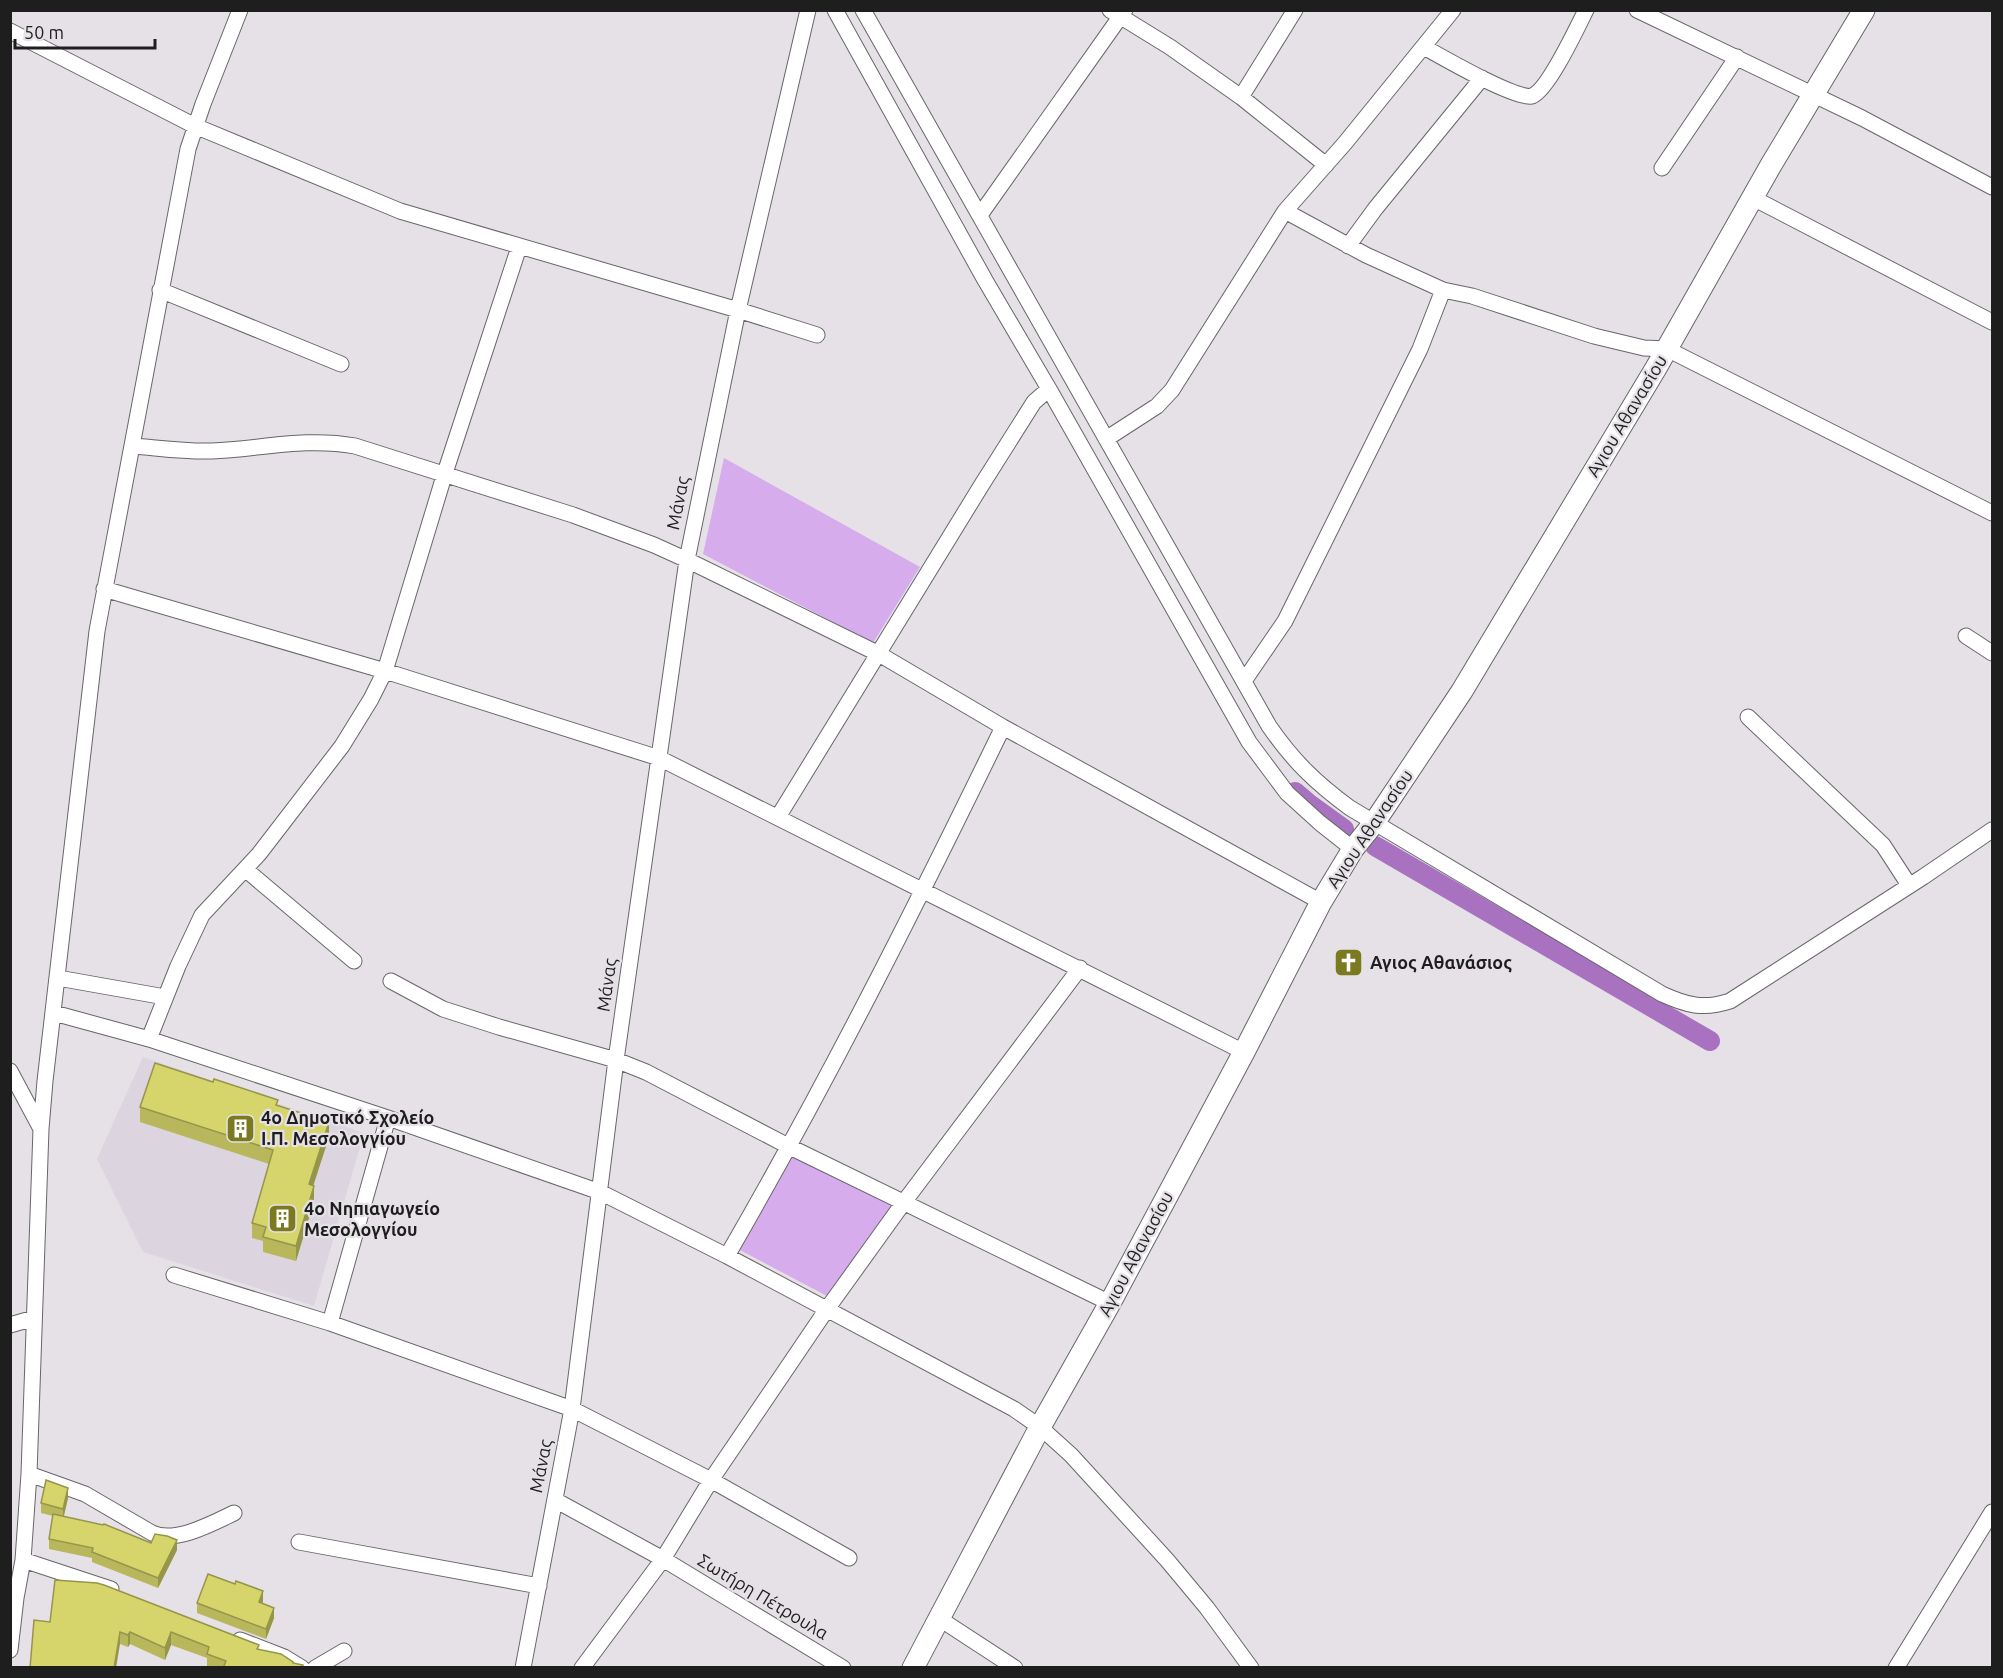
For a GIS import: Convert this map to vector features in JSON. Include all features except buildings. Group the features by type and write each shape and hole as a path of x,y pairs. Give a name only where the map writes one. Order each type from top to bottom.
{"main road":[{"name":"Αγιου Αθανασίου","path":"913,1668 1040,1427 1110,1303 1244,1052 1321,902 1353,849 1374,823 1462,691 1667,349 1864,10"}],"street":[{"path":"10,1650 23,1560 29,1474 41,1129 94,655 180,182 195,126 240,10"},
{"name":"Μάνας","path":"523,1668 572,1409 616,1060 687,560 738,310 808,10"},
{"path":"835,10 985,280 1249,742 1287,793 1353,849"},
{"path":"863,10 1269,726 1297,764 1327,792 1374,823 1662,994 1696,1006 1714,1006 1730,1001 1992,830"},
{"path":"1241,97 1295,10"},
{"path":"1106,439 1157,406 1172,390 1285,211 1326,165 1453,10"},
{"path":"1424,47 1482,78 1527,97 1540,91 1550,77 1586,10"},
{"path":"1637,10 1862,118 1992,187"},
{"path":"980,215 1119,13 1241,97 1326,165"},
{"path":"10,31 195,126 399,211 817,335"},
{"path":"1662,168 1737,57"},
{"path":"1348,246 1375,208 1482,78"},
{"path":"1753,198 1992,322"},
{"path":"1285,211 1348,246 1443,290 1472,296 1594,336 1644,348 1667,349 1992,513"},
{"path":"149,1039 202,915 245,869 342,746 385,671 444,476 519,247"},
{"path":"160,290 341,364"},
{"path":"1244,681 1285,621 1420,349 1443,290"},
{"path":"778,817 993,468 1035,402 1049,389"},
{"path":"133,446 191,451 293,443 336,443 355,446 583,519 654,545 879,654 1003,727 1321,902"},
{"path":"104,590 385,671 659,758 1244,1052"},
{"path":"1966,636 1992,653"},
{"path":"1748,717 1883,845 1909,885"},
{"path":"727,1256 790,1147 923,890 1003,727"},
{"path":"245,869 354,962"},
{"path":"582,1668 663,1559 711,1480 826,1309 1080,968"},
{"path":"58,978 165,997"},
{"path":"391,981 443,1010 616,1060 656,1076 790,1147 1110,1303"},
{"path":"54,1013 149,1039 388,1118 600,1192 727,1256 1014,1409 1040,1427 1071,1455 1167,1560 1207,1608 1251,1668"},
{"path":"10,1071 41,1129"},
{"path":"330,1323 388,1118"},
{"path":"174,1275 330,1323 572,1409 711,1480 849,1558"},
{"path":"10,1325 34,1318"},
{"path":"29,1474 86,1494 162,1537 202,1528 234,1514"},
{"name":"Σωτήρη Πέτρουλα","path":"555,1500 663,1559 843,1668"},
{"path":"1896,1668 1992,1512"},
{"path":"299,1542 538,1586"},
{"path":"23,1560 125,1595"},
{"path":"940,1618 1015,1668"},
{"path":"227,1635 292,1660 302,1668"},
{"path":"315,1668 344,1651"}],"shaded area":[{"path":"724,458 920,567 873,643 703,554"},
{"path":"143,1057 364,1133 314,1306 143,1252 97,1159"},
{"path":"787,1153 894,1205 827,1296 736,1248"}],"waterway":[{"path":"1295,792 1344,829"},
{"path":"1375,846 1710,1041"}],"place":[{"name":"Αγιος Αθανάσιος","path":"1349,963"},
{"name":"4ο Δημοτικό Σχολείο Ι.Π. Μεσολογγίου","path":"240,1128"},
{"name":"4ο Νηπιαγωγείο Μεσολογγίου","path":"283,1219"}]}
